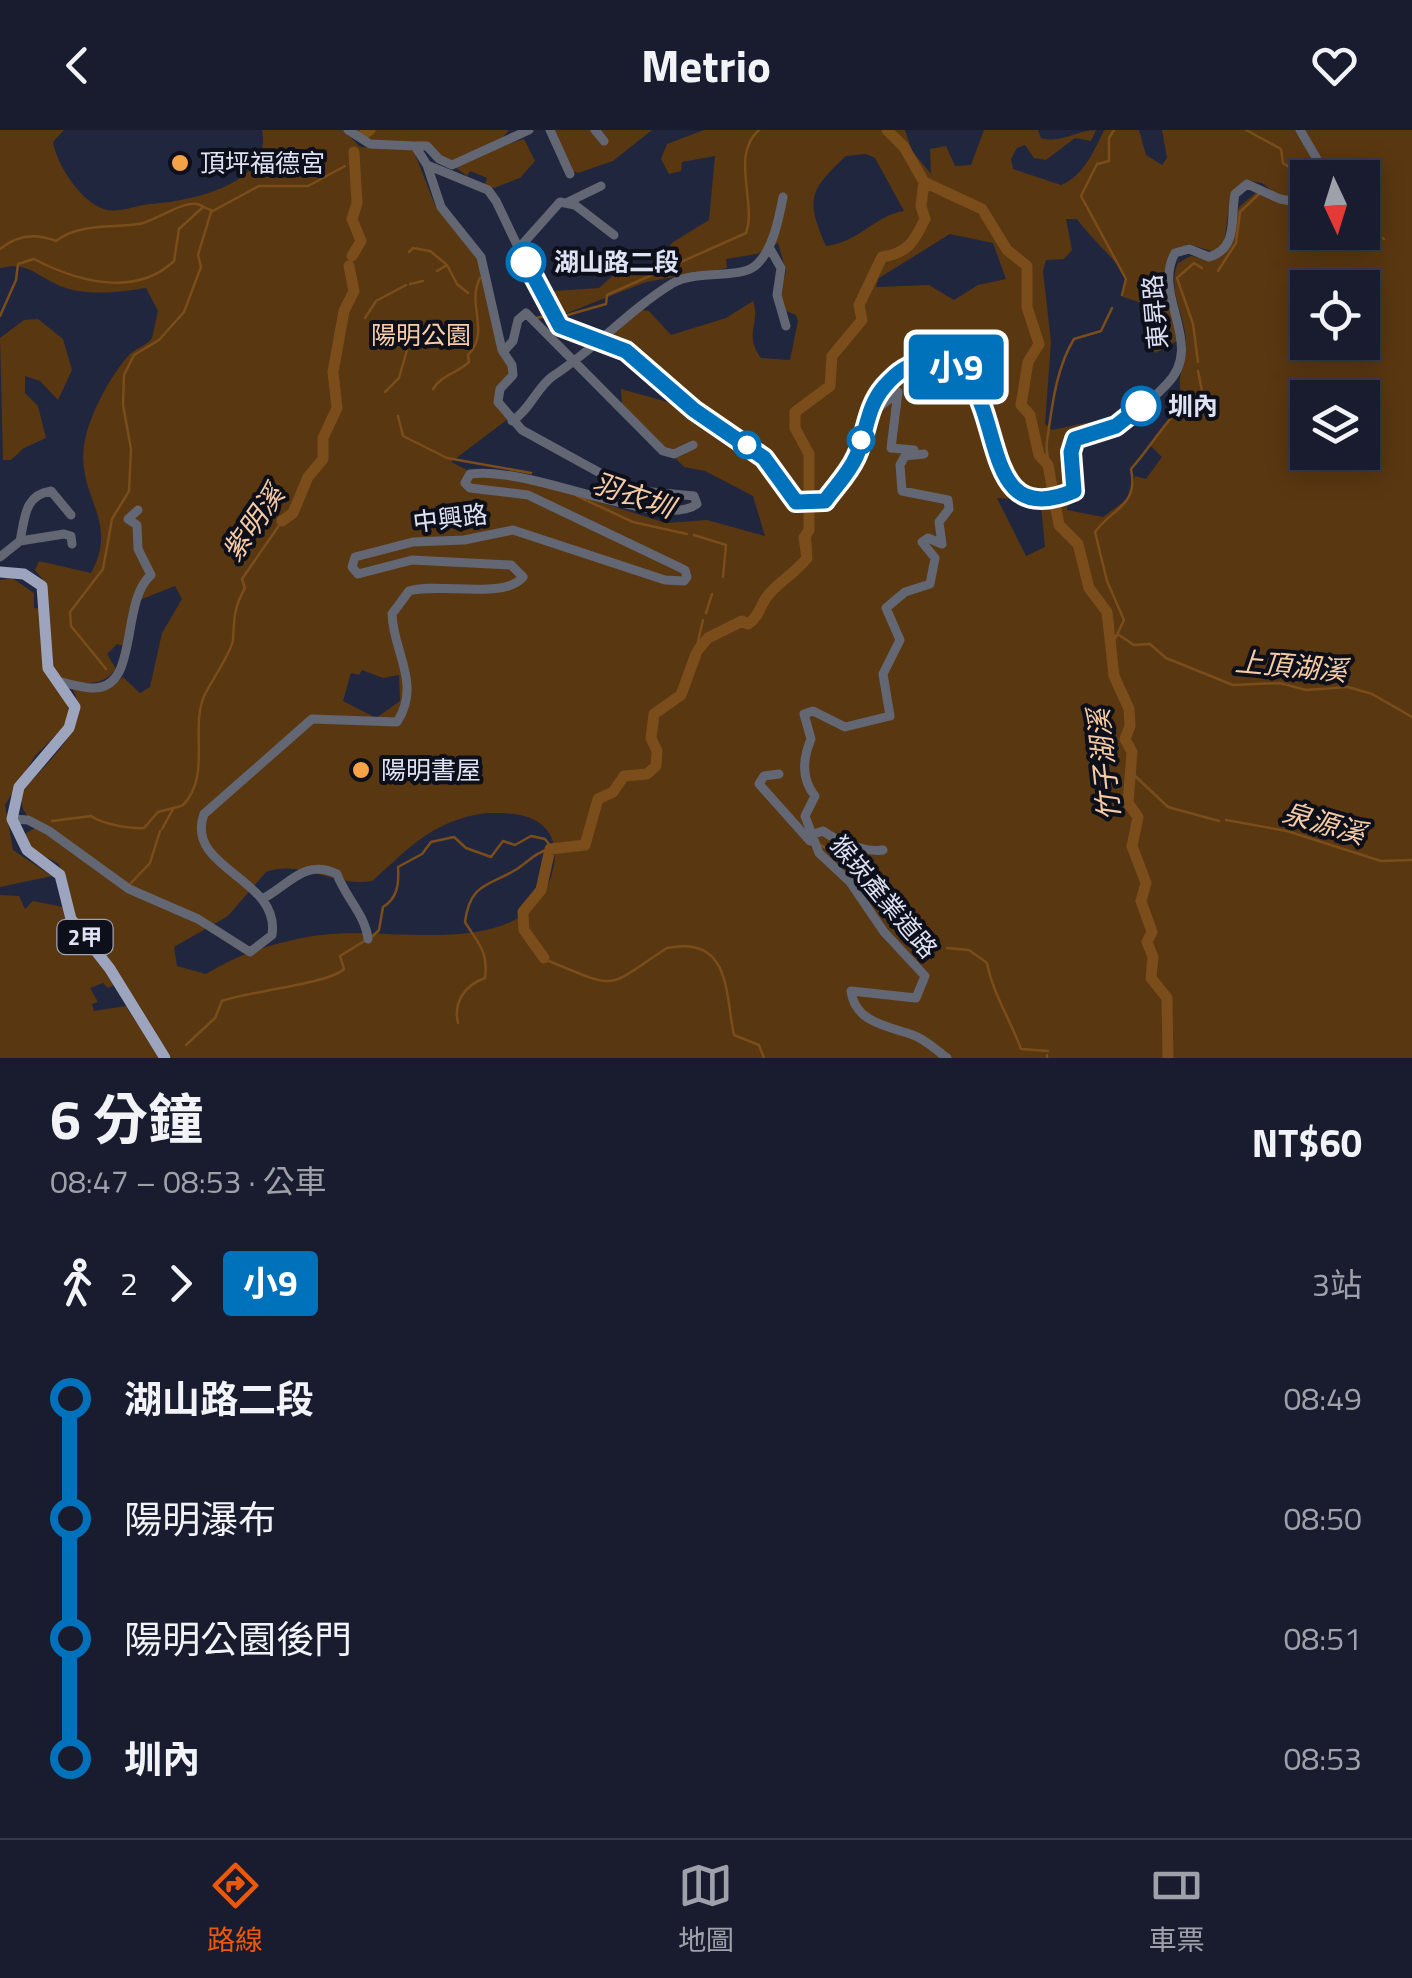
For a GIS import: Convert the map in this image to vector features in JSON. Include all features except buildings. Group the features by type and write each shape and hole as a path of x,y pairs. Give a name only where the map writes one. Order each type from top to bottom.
{"main road":[{"path":"0,572 24,574 42,586 48,668 73,699 73,718 19,787 12,819"},
{"name":"2甲","path":"12,819 27,850 60,874 71,919 110,969 164,1058"}],"street":[{"path":"348,130 370,144 426,146 438,159 452,165 463,164 529,130"},
{"path":"550,130 570,174"},
{"path":"594,130 604,141"},
{"path":"1300,130 1318,160"},
{"path":"415,146 427,165 441,207 481,257 503,352 513,370 500,389 498,402 512,421 525,413 550,378 568,370 596,339 677,280 752,268 769,247 782,197"},
{"path":"427,165 488,190 553,320 626,351 694,410 764,458 790,500 825,501 850,468 867,418"},
{"name":"東昇路","path":"867,418 875,397 910,365 929,362 955,366 969,378 980,398 1006,479 1019,493 1065,495 1076,487 1071,452 1075,439 1128,420 1172,378 1183,350 1169,281 1175,253 1189,249 1209,257 1222,250 1233,232 1235,194 1248,184 1290,201"},
{"path":"519,248 554,206 601,186"},
{"path":"568,202 614,235"},
{"path":"769,247 782,268 777,295 786,326"},
{"path":"503,352 513,341 518,320 526,314 576,359 663,451 674,454 693,445"},
{"name":"猴崁產業道路","path":"867,418 898,392 891,448 922,449 924,454 906,456 900,465 902,492 940,496 948,500 949,509 940,522 942,544 928,538 922,542 935,558 930,584 906,592 886,608 900,640 883,674 890,716 844,727 812,712 804,714 811,738 806,751 805,778 815,796 807,808 812,839 850,882 904,956 925,976 916,998 892,999 860,988 851,991 856,1008 880,1026 921,1039 946,1058"},
{"name":"中興路","path":"262,899 207,850 200,832 204,814 312,719 397,722 410,696 392,628 398,600 417,589 516,584 522,573 511,565 423,559 358,574 352,567 355,557 412,542 464,540 513,530 666,580 684,582 688,577 685,570 528,495 470,488 465,483 470,474 507,472 649,510 674,513 698,504 694,496 631,490 512,421"},
{"path":"20,541 27,506 40,492 51,491 71,515"},
{"path":"60,682 94,688 109,684 127,658 137,586 151,574 138,549 137,524 128,519 138,510"},
{"path":"0,556 20,541 64,534 71,536 72,544"},
{"path":"779,774 764,776 758,784 812,839 823,831 838,841 883,850"},
{"path":"12,819 28,820 49,831 128,890 198,920 242,951 258,949 272,935 272,920 262,899 305,870 323,868 337,874 342,892 367,928 368,939"}],"green space":[{"name":"陽明公園","path":"0,130 64,130 53,142 65,171 87,199 109,210 186,199 225,186 255,164 262,149 262,130 344,130 360,147 413,149 435,205 479,261 511,370 496,397 508,419 451,462 483,478 520,477 666,523 707,520 765,536 753,496 705,471 684,467 622,404 621,389 668,402 685,398 687,391 610,337 642,310 649,311 671,335 726,318 753,301 753,342 761,358 790,360 798,321 796,315 786,311 779,296 786,271 778,243 757,254 726,259 727,268 646,282 567,313 555,312 549,301 553,291 599,288 626,264 646,272 673,242 709,220 715,156 682,162 681,171 669,174 661,159 667,144 704,130 905,130 912,151 931,174 930,149 946,146 955,166 971,165 984,130 1038,130 1041,138 1049,139 1096,130 1091,141 1075,138 1046,160 1034,158 1025,145 1017,148 1011,159 1013,169 1061,185 1082,169 1104,130 1139,130 1146,155 1162,165 1167,158 1162,130 1297,130 1315,160 1290,160 1290,198 1277,195 1262,183 1245,180 1231,193 1224,243 1214,252 1188,244 1170,254 1164,280 1177,341 1156,353 1150,348 1145,304 1123,297 1127,278 1077,219 1066,219 1072,250 1064,259 1046,260 1043,271 1051,342 1045,424 1052,430 1090,422 1095,427 1073,436 1068,489 1025,500 997,498 1026,556 1045,547 1041,506 1068,501 1067,510 1103,517 1129,498 1135,476 1146,479 1162,457 1150,445 1183,398 1180,383 1186,343 1174,283 1178,263 1191,256 1210,260 1221,256 1239,207 1259,190 1290,200 1290,250 1380,250 1380,160 1321,160 1302,130 1412,130 1412,1058 172,1058 121,981 108,988 103,983 90,988 98,1002 92,1004 94,1011 126,1006 160,1058 0,1058 0,895 19,896 25,909 33,901 73,909 59,864 33,850 23,835 35,828 23,809 20,795 71,732 77,718 72,688 108,689 123,677 140,693 150,687 162,633 182,599 175,586 137,601 131,648 117,644 107,654 116,669 98,682 63,680 69,712 66,725 35,756 5,805 13,850 52,876 0,887 0,580 12,578 34,593 34,608 47,609 47,585 35,570 39,561 91,573 101,538 83,464 86,435 114,375 128,356 152,338 158,311 146,288 85,292 10,266 0,268","holes":["866,154 875,158 904,211 838,244 826,246 815,218 814,197 824,178 846,156","950,234 993,243 1006,279 978,285 954,300 929,285 876,287 879,278","362,670 383,678 399,675 400,701 376,718 343,701 351,673 359,675","486,813 529,817 543,826 554,844 551,877 536,904 513,921 484,931 452,934 321,935 261,948 206,974 177,966 174,947 228,916 266,872 293,869 345,881 372,881 436,829"]},
{"path":"353,130 509,130 500,141 502,146 524,139 535,161 520,178 494,188 485,184 487,178 470,171 467,176 421,142 369,141"},
{"path":"554,130 652,130 613,161 578,173 572,171"},
{"path":"38,319 63,339 72,370 58,400 40,381 25,376 25,393 38,406 46,438 24,448 11,460 3,460 0,338 24,320"}],"waterway":[{"name":"紫明溪","path":"361,136 370,130"},
{"path":"557,318 606,304 607,295 746,233 746,152 759,130"},
{"name":"竹子湖溪","path":"887,130 904,147 924,182 982,209 1007,250 1027,266 1027,307 1039,344 1028,362 1021,405 1030,415 1039,455 1048,465 1059,525 1078,544 1089,588 1107,612 1114,676 1129,709 1130,726 1125,739 1132,752 1128,803 1138,817 1132,846 1146,883 1141,901 1152,932 1147,942 1153,957 1151,978 1167,998 1168,1058"},
{"path":"1114,130 1109,138 1109,161 1097,164 1081,196 1126,279 1122,295"},
{"path":"1246,130 1281,149 1283,163 1290,167"},
{"name":"紫明溪","path":"352,256 361,241 352,219 357,203 354,152"},
{"path":"106,669 71,626 70,612 103,569 112,519 129,491 131,449 123,405 124,375 134,355 159,340 184,312 201,267 198,255 211,212 259,186 308,186 345,166"},
{"path":"698,650 708,638 742,621 751,622 770,592 807,558 804,538 809,530 809,454 795,428 795,412 830,386 832,356 862,320 859,305 882,257 904,249 917,234 925,219 921,206 924,182"},
{"path":"1218,271 1236,243 1240,212 1260,193"},
{"path":"0,249 27,237 56,241 85,229 139,224 191,204 211,210"},
{"path":"0,316 16,280 18,264 34,259 68,274 105,282 142,279 174,261 179,229 202,208"},
{"path":"1380,236 1384,239"},
{"path":"409,252 413,248 430,251 446,264"},
{"path":"1198,362 1193,324 1177,278 1194,263 1202,268"},
{"path":"437,271 447,265 457,284 468,293"},
{"name":"紫明溪","path":"282,521 293,513 308,477 323,459 323,438 337,408 333,372 344,311 354,291 349,266"},
{"path":"433,389 469,362 468,355 478,337 475,298 480,278"},
{"path":"410,284 423,281"},
{"path":"365,318 376,301 406,285"},
{"path":"1048,465 1049,428 1063,362 1074,339 1101,331 1112,308"},
{"path":"536,318 546,316"},
{"path":"382,324 396,329 409,343 399,378 385,392"},
{"path":"1113,643 1124,620 1107,581 1095,532 1127,499 1131,469 1171,418 1202,391 1198,371"},
{"name":"羽衣圳","path":"398,416 403,436 447,458 531,473"},
{"name":"羽衣圳","path":"577,496 633,522 687,534"},
{"name":"紫明溪","path":"183,805 196,780 201,707 232,645 237,607 245,588 242,579 282,521"},
{"path":"807,558 811,552 809,530"},
{"name":"羽衣圳","path":"694,535 726,545 723,577"},
{"name":"羽衣圳","path":"706,613 712,594"},
{"name":"羽衣圳","path":"694,659 703,620"},
{"name":"上頂湖溪","path":"1112,636 1119,635 1134,645 1150,644 1166,658 1233,685 1280,683 1306,690 1348,687 1372,694 1412,717"},
{"path":"544,958 524,930 523,912 541,890 550,849 585,845 598,799 613,792 624,776 647,774 656,766 657,751 651,738 654,714 681,695 696,654"},
{"name":"泉源溪","path":"1132,773 1168,807 1219,821"},
{"name":"紫明溪","path":"52,821 91,816 116,825 144,828 158,812 181,806"},
{"path":"162,829 173,809"},
{"name":"泉源溪","path":"1226,820 1287,831 1381,861 1412,860"},
{"path":"130,884 150,863 160,831"},
{"path":"373,936 379,930 383,907 396,890 398,867 422,854 431,842 454,837 466,848 491,857 503,841 515,845 531,836 545,839 552,848"},
{"path":"819,844 842,858 886,912"},
{"path":"458,1023 457,1008 462,995 485,978 486,969 484,954 465,922 471,899 483,887 550,849"},
{"path":"890,917 895,926"},
{"path":"186,1045 215,1018 222,1001 335,974 344,969 340,956 366,940"},
{"path":"907,942 930,951"},
{"path":"549,961 589,977 612,981 667,948 688,946 703,950 721,971 734,1035 759,1045 764,1058"},
{"path":"947,948 969,950 987,963 1021,1049 1048,1051"}],"bus line":[{"name":"小9","path":"526,262 553,320 626,351 694,410 764,458 790,500 796,502 825,501 858,454 875,397 895,374 918,362 955,366 969,378 980,398 1006,479 1019,493 1032,497 1074,491 1071,452 1075,439 1116,426 1141,406"}],"place":[{"name":"頂坪福德宮","path":"180,163"},
{"name":"湖山路二段","path":"526,262"},
{"name":"圳內","path":"1141,406"},
{"name":"陽明書屋","path":"361,770"}]}
